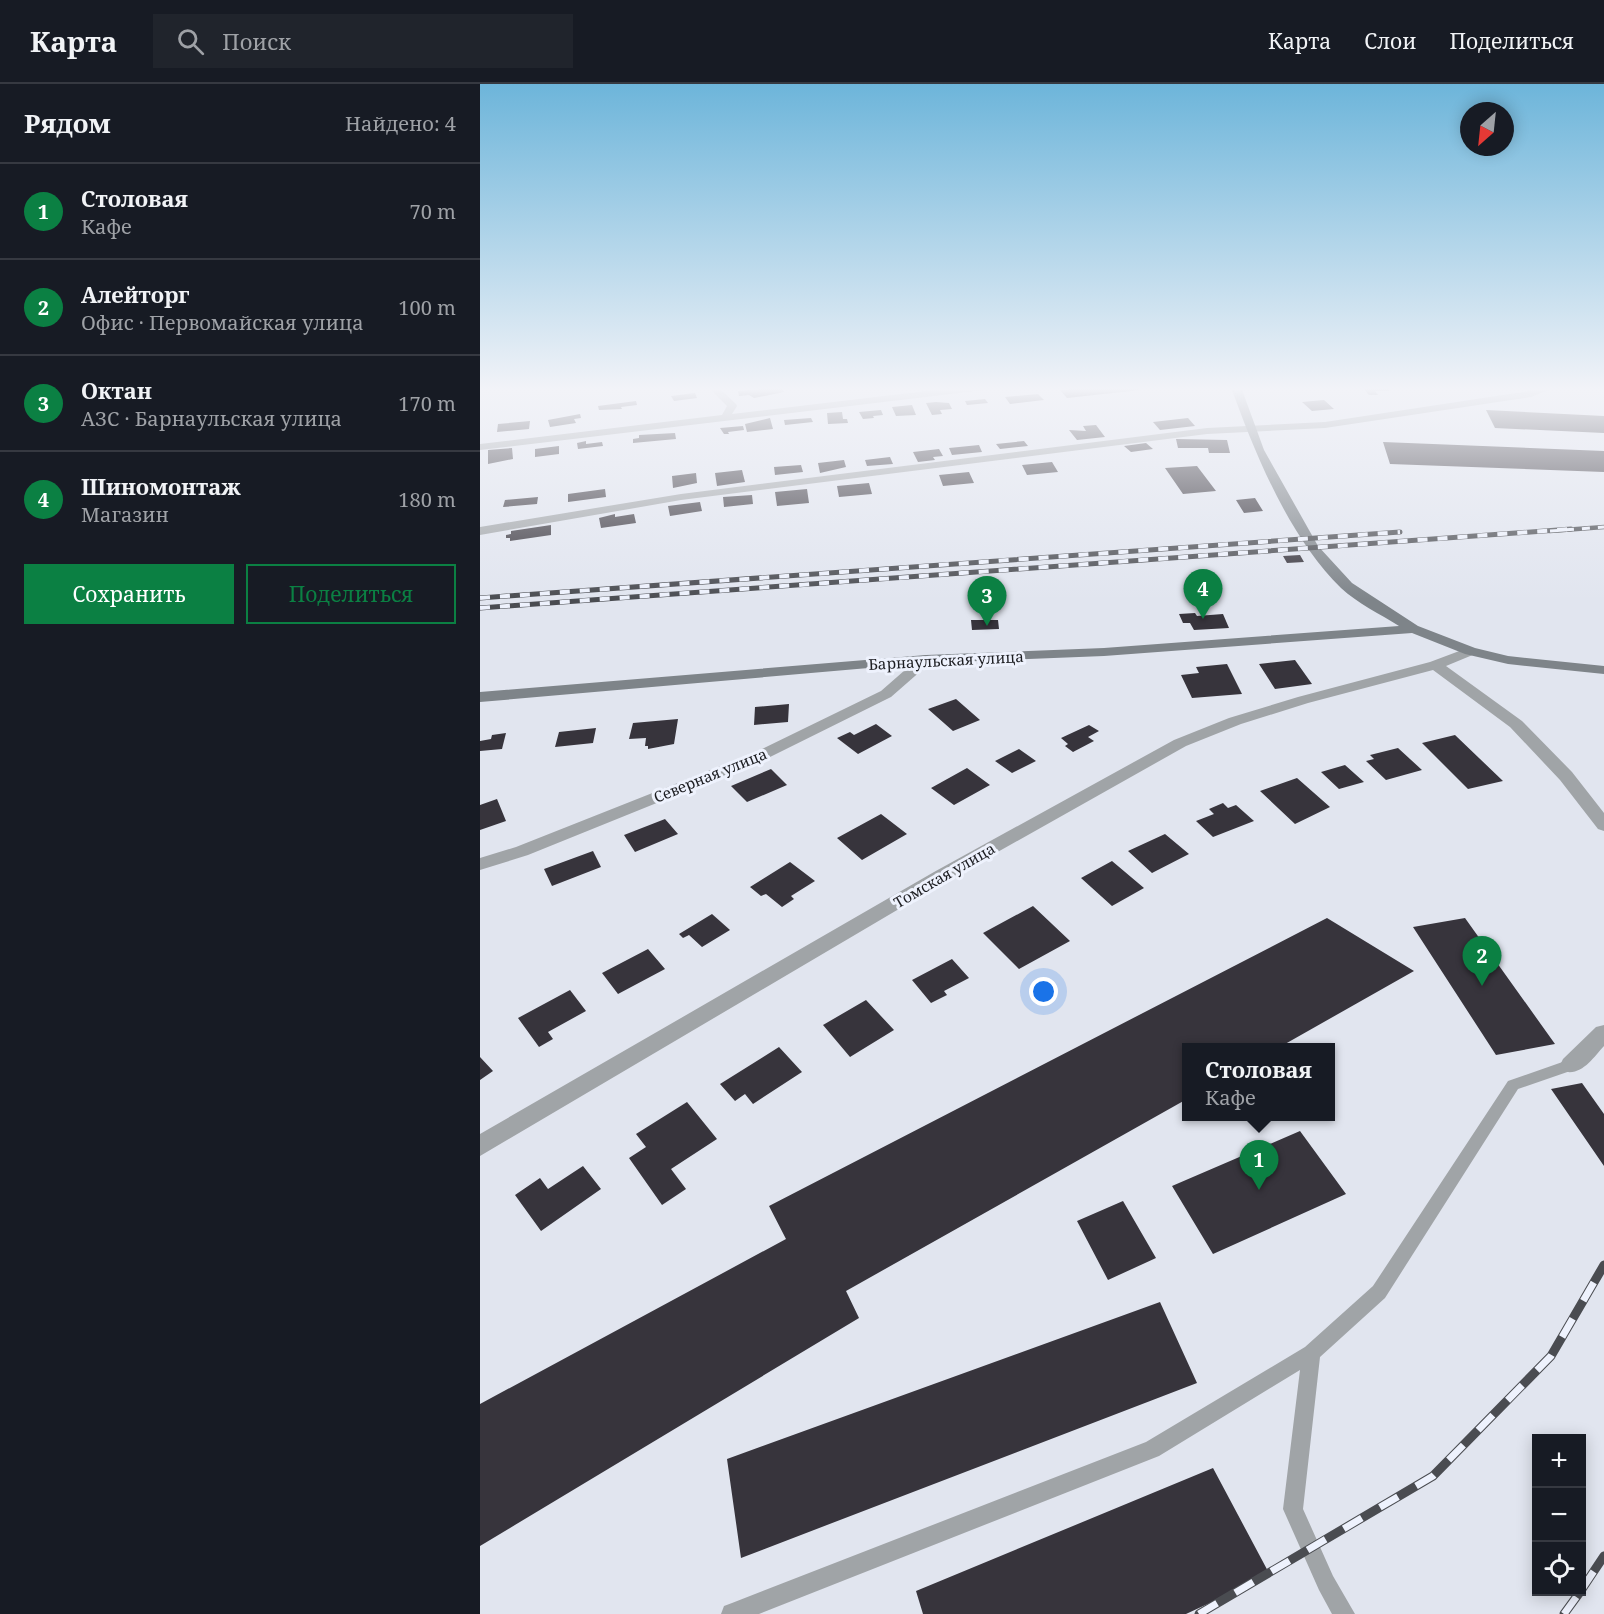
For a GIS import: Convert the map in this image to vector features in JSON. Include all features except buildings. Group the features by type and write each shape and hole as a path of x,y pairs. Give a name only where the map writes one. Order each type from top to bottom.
{"street":[{"path":"480,531 681,497 996,458"},
{"path":"1264,458 1313,548 1347,586 1413,629 1470,651 1508,660 1604,670"},
{"name":"Барнаульская улица","path":"480,697 926,659 1104,652 1413,629"},
{"name":"Томская улица","path":"480,1146 941,876 1180,743 1235,721 1303,700 1435,665 1470,651"},
{"name":"Северная улица","path":"480,864 522,851 762,756 886,694 926,659"},
{"path":"1435,665 1516,724 1566,776 1604,825"},
{"path":"1571,1065 1604,1034"}],"lane":[{"path":"732,1614 1152,1449 1311,1353 1379,1292 1513,1085 1571,1065"},
{"path":"1311,1353 1293,1509 1326,1583 1344,1614"}],"railway":[{"path":"1550,531 1604,527"},
{"path":"480,608 1571,529"},
{"path":"480,598 1400,532"},
{"path":"1199,1614 1433,1476 1551,1356 1604,1265"},
{"path":"1586,1583 1604,1556"},
{"path":"1564,1614 1577,1596"}],"place":[{"name":"Шиномонтаж","path":"1203,619"},
{"name":"Октан","path":"987,626"},
{"name":"Алейторг","path":"1482,986"},
{"name":"Столовая","path":"1259,1190"}]}
